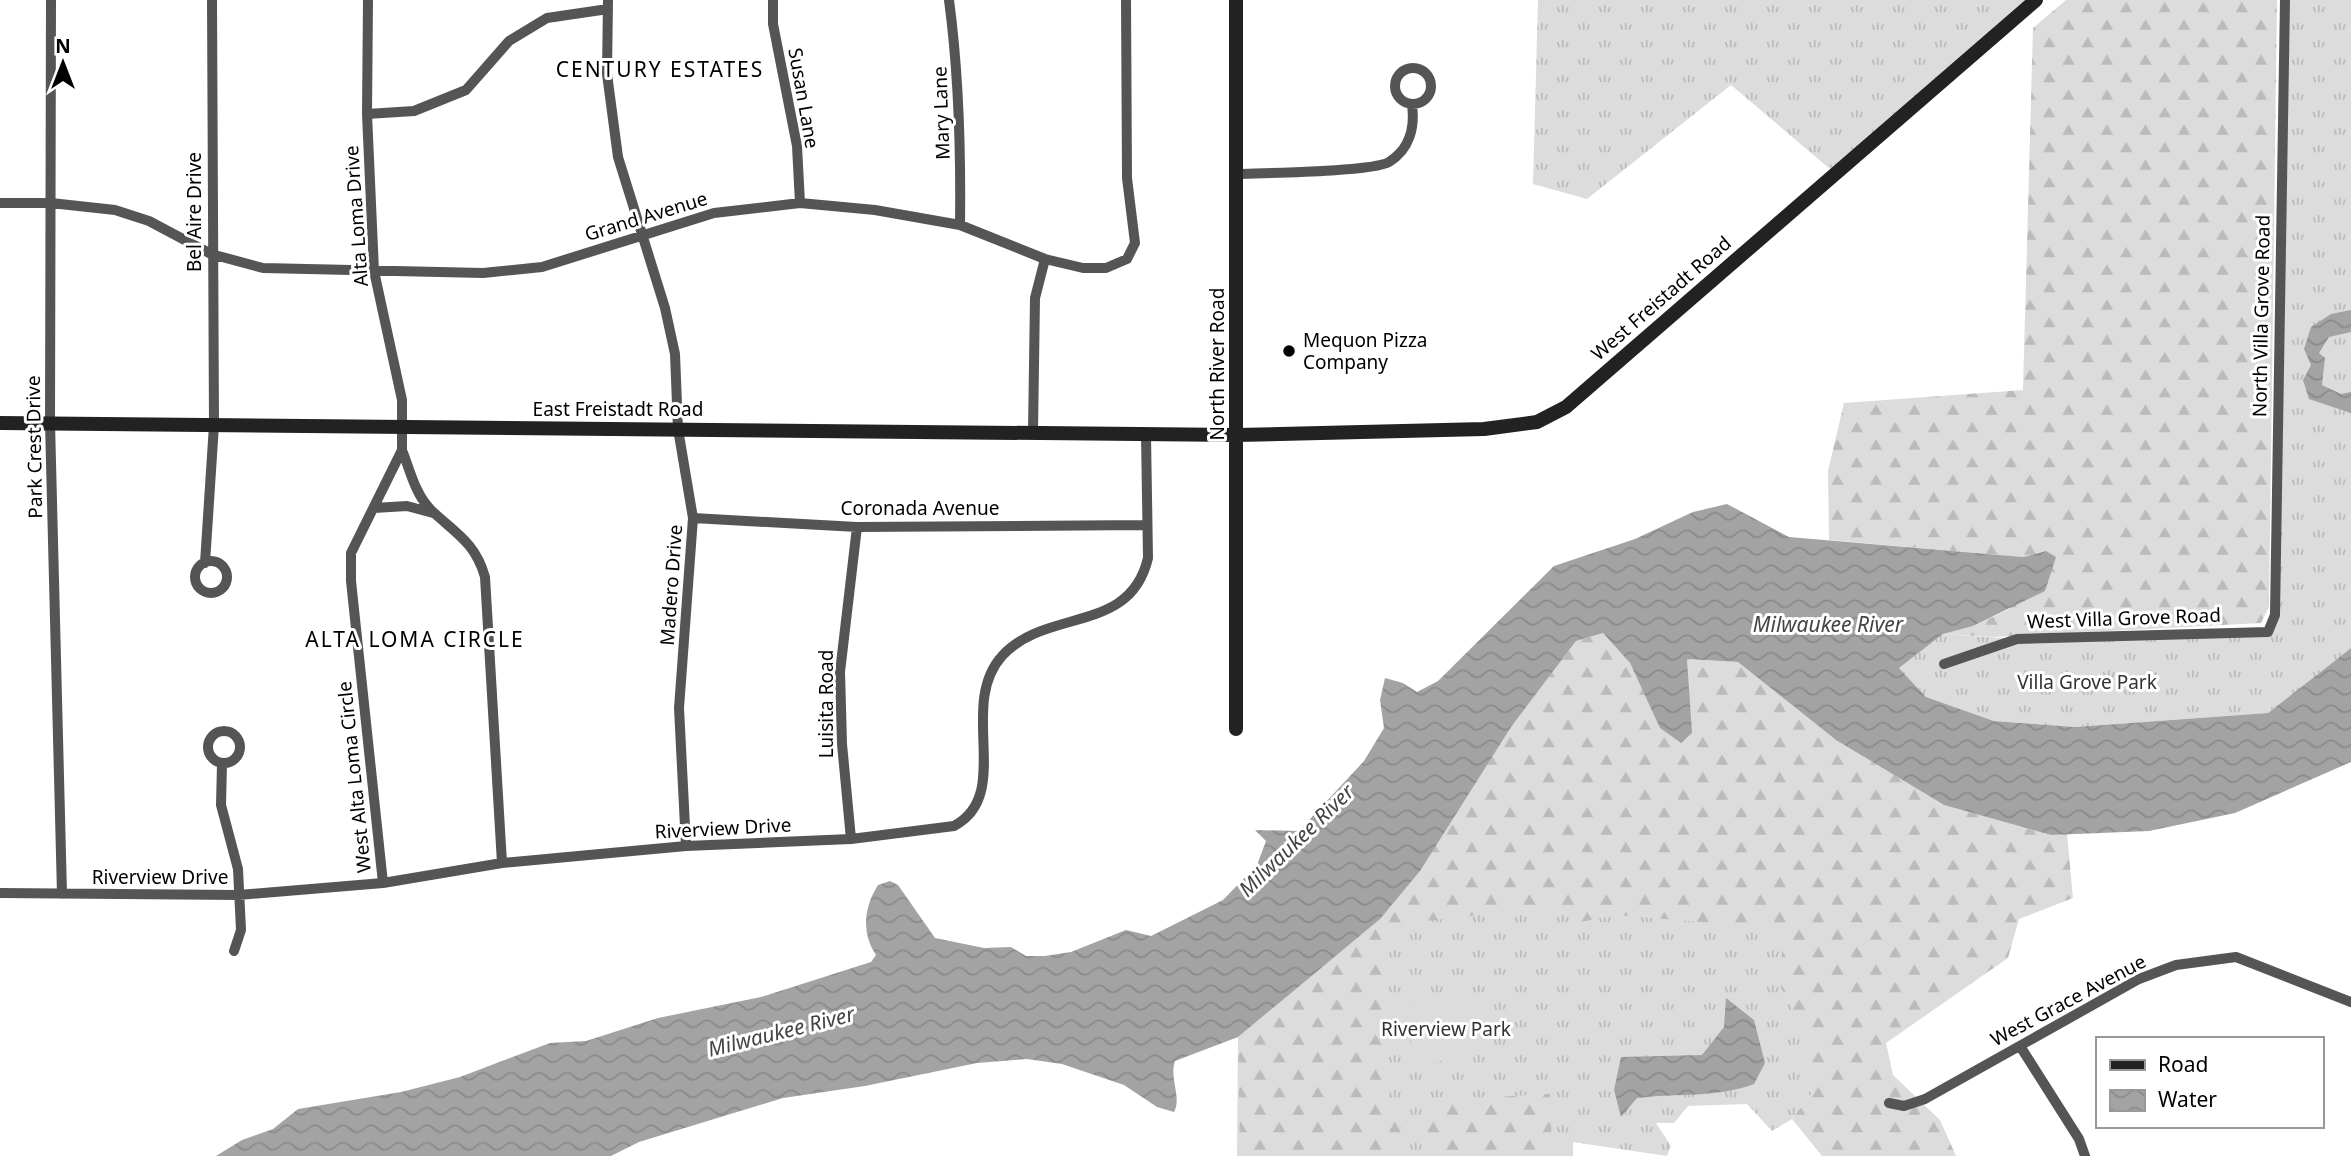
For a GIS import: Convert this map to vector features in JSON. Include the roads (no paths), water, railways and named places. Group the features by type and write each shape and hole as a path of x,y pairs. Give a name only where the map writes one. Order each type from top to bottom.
{"street":[{"name":"Park Crest Drive","path":"51,0 50,423 62,894"},
{"name":"Bel Aire Drive","path":"205,563 214,425 211,254 212,0"},
{"name":"Alta Loma Drive","path":"368,0 367,114 374,271 402,400 402,427"},
{"name":"Susan Lane","path":"773,0 773,24 797,146 800,203"},
{"name":"Mary Lane","path":"948,0 957,60 961,131 960,225"},
{"name":"Grand Avenue","path":"0,203 51,203 115,210 149,221 211,254 263,268 483,273 542,267 714,213 800,203 876,210 960,225 1045,259 1083,268 1106,268 1120,265 1133,251 1134,232 1127,178 1126,0"},
{"name":"North River Road","path":"1236,0 1236,729"},
{"name":"West Freistadt Road","path":"1236,435 1484,429 1537,422 1562,409 2036,0"},
{"name":"North Villa Grove Road","path":"2267,632 2275,615 2285,0"},
{"path":"367,114 414,111 466,90 509,41 547,18 608,4"},
{"name":"Madero Drive","path":"608,4 607,74 618,157 666,308 675,354 678,429 694,518 679,708 686,846"},
{"path":"1237,174 1363,167 1389,163 1406,146 1415,124 1412,105"},
{"path":"1033,432 1035,298 1045,259"},
{"name":"East Freistadt Road","path":"0,423 1236,435"},
{"name":"West Alta Loma Circle","path":"383,883 351,581 351,553 402,450 402,427"},
{"name":"Riverview Drive","path":"0,893 239,895 383,883 502,863 686,846 851,839 937,829 967,818 978,804 983,787 981,714 986,684 1002,656 1025,638 1047,628 1098,613 1129,599 1144,576 1148,558 1146,435"},
{"path":"402,450 422,499 467,542 480,560 485,578 502,863"},
{"path":"374,508 407,506 437,514"},
{"name":"Coronada Avenue","path":"694,518 856,527 1147,525"},
{"name":"Luisita Road","path":"851,839 842,744 840,672 856,527"},
{"name":"West Villa Grove Road","path":"1944,664 2017,639 2267,632"},
{"path":"222,764 221,806 233,845 239,895 241,930 234,951"},
{"name":"West Grace Avenue","path":"1889,1103 1902,1106 1921,1101 2139,979 2176,965 2236,957 2351,1002"},
{"path":"2020,1046 2079,1139 2085,1156"}],"water":[{"path":"2351,310 2351,332 2329,337 2319,353 2325,358 2322,385 2341,394 2351,392 2351,413 2309,399 2303,380 2311,365 2304,349 2311,327 2331,314"},
{"name":"Milwaukee River","path":"1727,504 1789,537 2023,557 2046,551 2056,557 2045,591 1973,626 1943,634 1899,668 1926,697 1994,721 2075,727 2268,713 2351,648 2351,762 2235,813 2149,831 2051,835 1944,805 1836,740 1738,662 1687,659 1692,733 1681,743 1660,728 1630,663 1603,633 1576,641 1511,727 1420,871 1380,919 1238,1037 1175,1061 1173,1074 1177,1101 1174,1112 1157,1107 1124,1085 1062,1064 1027,1059 977,1063 865,1086 783,1098 639,1142 611,1156 216,1156 242,1140 273,1129 298,1109 401,1092 460,1077 550,1043 586,1041 658,1018 761,997 871,962 876,955 866,929 867,911 878,885 890,881 898,885 935,938 984,948 1011,947 1026,956 1045,956 1071,952 1126,930 1151,936 1223,900 1257,865 1266,841 1255,830 1299,831 1364,761 1384,728 1380,700 1385,678 1403,683 1417,692 1438,681 1554,566 1635,539 1693,512"},
{"path":"1726,998 1754,1020 1765,1063 1754,1084 1711,1093 1637,1098 1621,1117 1614,1090 1621,1057 1702,1055 1724,1027"}],"place":[{"name":"Mequon Pizza Company","path":"1289,351"}],"district":[{"name":"CENTURY ESTATES","path":"660,69"},
{"name":"ALTA LOMA CIRCLE","path":"415,639"}],"park label":[{"name":"Villa Grove Park","path":"2087,682"},
{"name":"Riverview Park","path":"1446,1029"}]}
